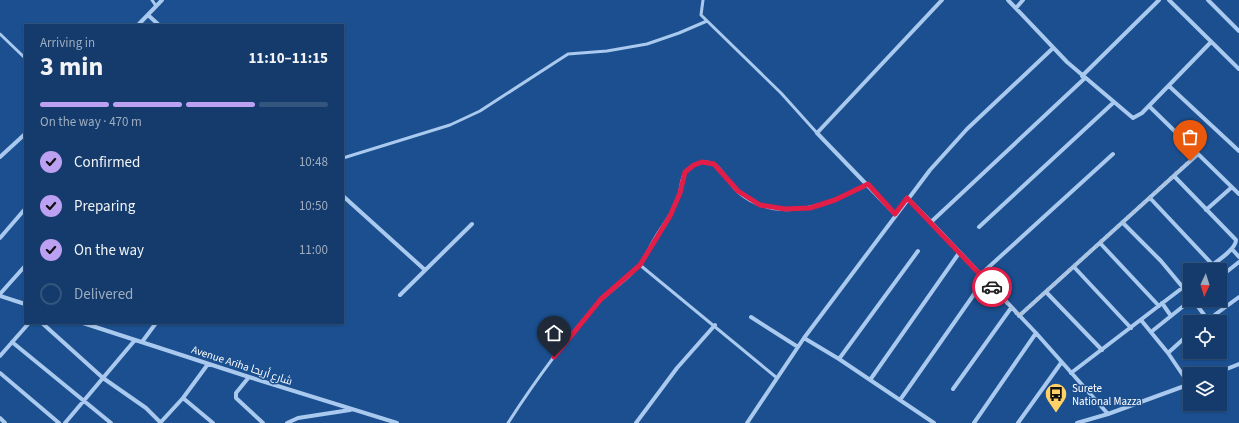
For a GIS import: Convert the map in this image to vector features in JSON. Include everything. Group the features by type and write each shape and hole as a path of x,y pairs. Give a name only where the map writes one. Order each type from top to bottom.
{"street":[{"path":"139,24 162,0"},
{"path":"895,214 868,184 817,133 942,0"},
{"path":"1008,0 1052,49 1113,103 1133,118 1137,117 1149,106 1211,42"},
{"path":"1016,8 1023,0"},
{"path":"931,222 1083,77 1159,0"},
{"path":"1169,0 1239,69"},
{"path":"1208,0 1239,31"},
{"path":"1212,4 1216,0"},
{"path":"148,15 158,24"},
{"path":"747,423 804,338 907,198 958,138 1052,49"},
{"path":"1169,86 1239,151"},
{"path":"979,227 1113,103"},
{"path":"1149,106 1239,194"},
{"path":"0,157 24,135"},
{"path":"980,275 1113,154"},
{"path":"1019,316 1198,154"},
{"path":"1174,176 1234,237 1236,242 1232,249 1213,263"},
{"path":"1206,210 1232,187"},
{"path":"344,197 425,270"},
{"path":"907,198 1036,333 1061,363 1108,414"},
{"path":"1150,198 1211,263"},
{"path":"0,238 24,210"},
{"path":"1071,373 1182,288 1161,261 1123,223"},
{"path":"400,295 472,224"},
{"path":"1100,243 1171,316"},
{"path":"1232,249 1239,257"},
{"path":"839,359 918,251"},
{"path":"870,380 959,253"},
{"path":"1227,271 1239,262"},
{"path":"24,267 0,295 24,304"},
{"path":"1074,267 1131,328"},
{"path":"900,400 984,280"},
{"path":"1046,292 1102,350"},
{"path":"1214,315 1239,297"},
{"path":"1152,332 1183,307"},
{"path":"953,389 1011,308"},
{"path":"751,317 798,347"},
{"path":"1141,320 1168,353 1183,375"},
{"path":"0,356 28,324"},
{"path":"43,324 103,378 141,405 161,423 183,398 208,364"},
{"name":"Avenue Ariha شارع أريحا","path":"86,324 397,423"},
{"path":"142,342 155,324"},
{"path":"636,423 677,368 715,325"},
{"path":"974,423 1036,333"},
{"path":"804,338 839,359 934,423"},
{"path":"1168,353 1183,339"},
{"path":"65,423 135,340"},
{"path":"12,342 111,423"},
{"path":"1018,423 1061,363"},
{"path":"1227,369 1239,364"},
{"path":"0,373 59,423"},
{"path":"249,377 236,393 236,398 263,423"},
{"path":"1077,423 1108,414 1183,386"},
{"path":"183,398 213,423"},
{"path":"287,423 298,418 352,409"},
{"path":"0,418 6,423"}],"lane":[{"path":"152,0 156,6"},
{"path":"703,0 701,13 706,21 781,93 817,133"},
{"path":"344,158 450,125 474,114 568,54 607,51 647,44 679,33 706,21"},
{"path":"0,34 24,57"},
{"path":"508,423 535,381 582,320 601,299 640,265 670,216 680,193 685,172 694,165 702,162 714,164 738,191 760,205 785,209 810,208 835,200 868,184"},
{"path":"640,265 715,325 777,378"}],"way so far":[{"path":"992,287 1019,316 1129,218 1190,161"}],"place":[{"name":"Surete National Mazza","path":"1056,414"}],"route":[{"path":"554,357 582,320 601,299 640,265 655,237 670,216 677,202 685,172 694,165 702,162 714,164 738,191 760,205 785,209 810,208 835,200 868,184 895,214 907,198 992,287"}]}
